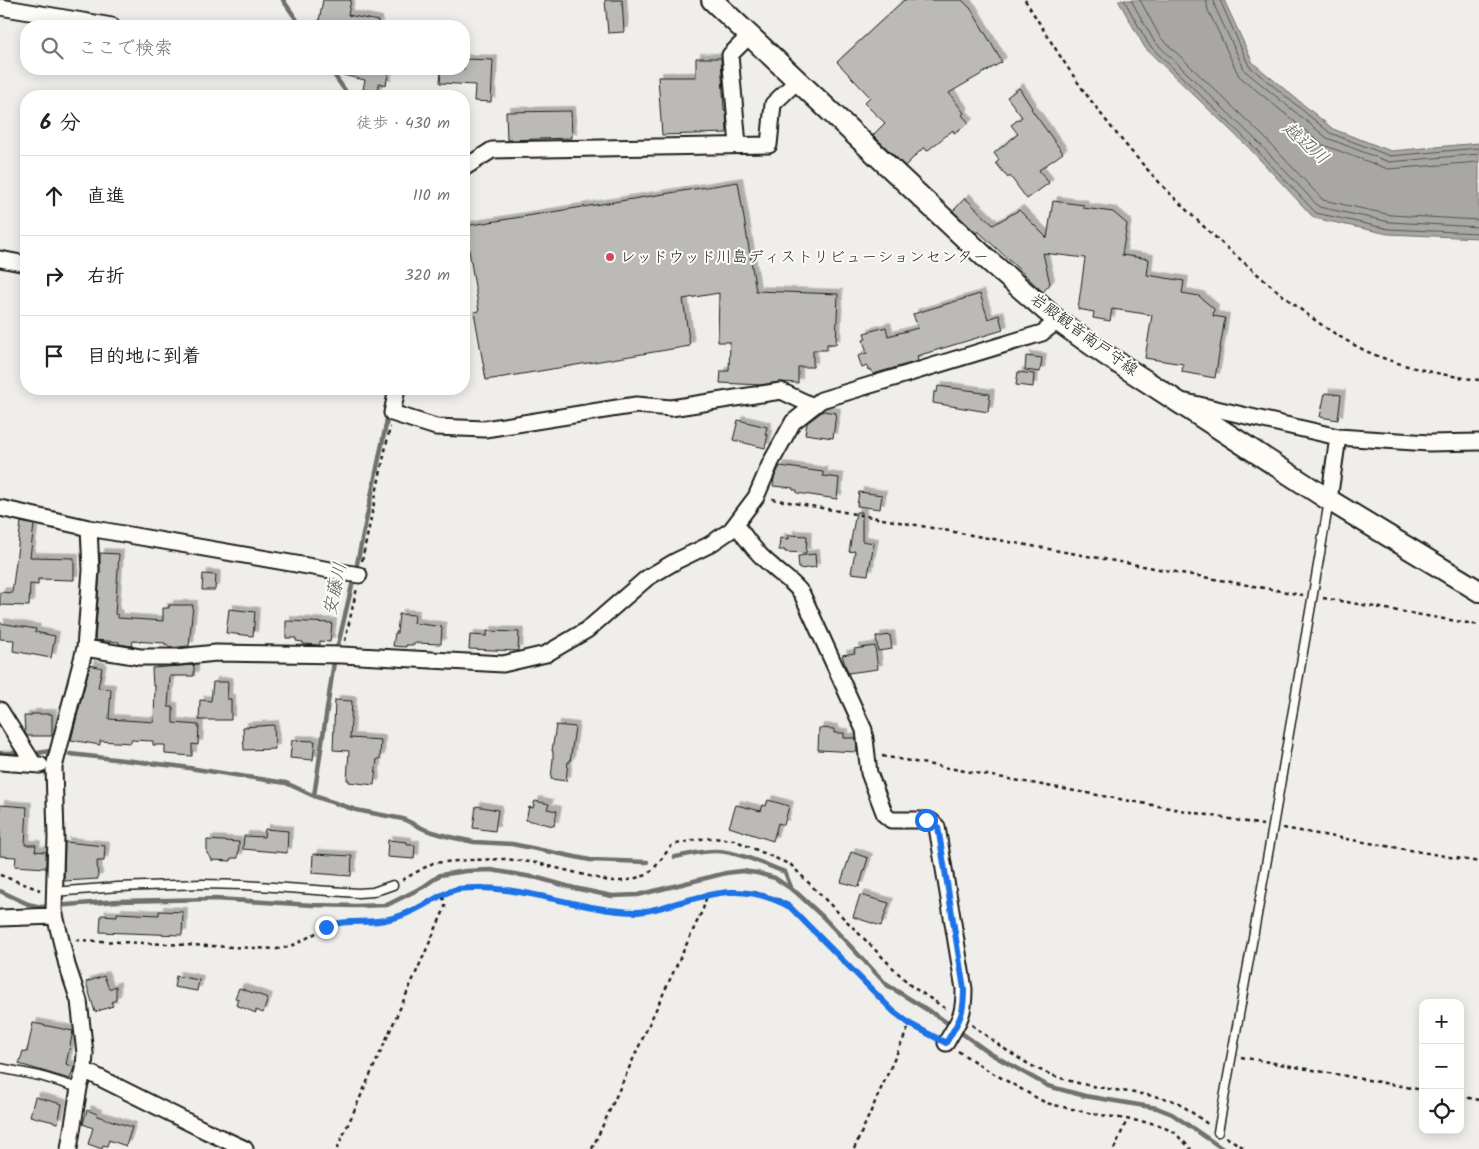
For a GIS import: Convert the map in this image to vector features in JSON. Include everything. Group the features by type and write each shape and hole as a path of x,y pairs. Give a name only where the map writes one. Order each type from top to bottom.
{"main road":[{"name":"岩殿観音南戸守線","path":"712,0 988,260 1058,321 1106,355 1329,500 1479,592"}],"street":[{"path":"0,7 77,20"},
{"path":"738,146 730,55 749,36"},
{"path":"470,164 492,150 770,145 773,104 797,81"},
{"path":"0,259 20,263"},
{"path":"85,648 140,657 178,657 216,653 342,655 503,664 546,654 587,630 647,578 662,568 718,540 737,525 756,496 771,462 794,422 821,400 1042,333 1058,321"},
{"path":"396,395 392,413 436,427 485,429 636,405 671,408 782,390 814,406"},
{"path":"1174,399 1338,437 1429,443 1479,442"},
{"path":"1329,500 1338,437"},
{"path":"0,508 90,528 360,575"},
{"path":"737,525 751,546 773,568 796,585 802,594 864,730 869,773 887,818 891,820 926,820 931,821 938,827 963,977 964,1007 960,1019 948,1040"},
{"path":"69,1149 79,1088 84,1070 85,1053 79,1001 49,892 56,837 54,767 85,648 91,570 90,528"},
{"path":"0,710 33,763"},
{"path":"0,762 33,763 54,767"},
{"path":"0,918 55,916"},
{"path":"84,1070 245,1149"}],"lane":[{"path":"1218,1132 1329,500"},
{"path":"49,892 118,886 195,884 366,892 393,885"},
{"path":"0,1068 40,1076 79,1088"}],"path":[{"path":"1025,0 1057,52 1098,111 1178,202 1224,247 1308,314 1366,350 1394,362 1479,380"},
{"path":"342,655 392,413"},
{"path":"756,496 1479,625"},
{"path":"867,754 1479,862"},
{"path":"393,885 433,863 505,859 537,863 609,881 625,881 647,875 672,845 687,840 705,838 734,840 791,865 911,986 1046,1073 1068,1080 1168,1099 1179,1104 1246,1149"},
{"path":"0,875 49,892"},
{"path":"61,941 277,949 298,943 334,923 390,919 455,890 482,888 521,892 605,910 640,912 728,891 756,893 779,900 790,907 875,992 910,1024 948,1040 989,1072 1046,1103 1090,1113 1157,1124 1175,1133 1192,1149"},
{"path":"337,1149 445,908 446,903 442,895"},
{"path":"592,1149 708,895"},
{"path":"854,1149 910,1024"},
{"path":"1232,1056 1419,1089"},
{"path":"1464,1097 1479,1100"},
{"path":"1114,1149 1127,1120"}],"water":[{"name":"越辺川","path":"1118,0 1224,0 1253,63 1333,129 1391,151 1479,143 1479,238 1388,234 1314,218 1250,149 1145,48"}],"building":[{"path":"323,0 351,0 348,15 373,20 319,20"},
{"path":"605,0 622,0 624,32 608,33"},
{"path":"904,0 962,0 971,9 1002,62 949,93 969,123 954,133 953,130 927,151 924,147 905,166 873,135 885,123 864,103 870,97 837,62"},
{"path":"696,58 721,58 727,133 662,135 658,77 696,77"},
{"path":"470,59 493,60 491,102 474,101 475,85 440,83 441,75 470,75"},
{"path":"342,75 388,75 386,85 379,83 377,90 363,89 365,80"},
{"path":"1019,88 1031,109 1063,153 1039,170 1049,183 1027,199 1010,176 1008,178 996,163 999,160 994,153 1018,134 1011,125 1022,117 1007,97"},
{"path":"571,111 572,138 507,140 506,112"},
{"name":"レッドウッド川島ディストリビューションセンター","path":"738,182 756,291 838,294 836,344 827,344 827,350 813,350 813,367 798,367 798,383 780,382 760,385 720,383 721,371 729,371 730,342 718,342 719,293 683,299 690,346 486,380 474,312 479,311 470,256 470,225"},
{"path":"965,198 993,225 1019,210 1047,238 1053,201 1084,205 1083,208 1113,212 1127,224 1122,255 1149,259 1147,275 1184,281 1182,293 1199,296 1214,309 1213,316 1225,318 1215,378 1182,372 1183,364 1145,358 1152,315 1112,309 1110,321 1093,318 1094,312 1078,309 1085,258 1043,253 1050,284 1043,292 978,231 976,233 953,211"},
{"path":"980,294 988,319 999,315 1003,330 917,356 918,361 873,374 871,369 868,370 867,366 862,368 858,356 867,353 863,340 866,339 864,333 886,327 888,336 918,328 913,314"},
{"path":"1026,356 1042,358 1040,372 1025,370"},
{"path":"1018,372 1034,374 1033,387 1016,385"},
{"path":"938,386 990,394 988,412 933,403 934,392 937,392"},
{"path":"1325,393 1341,395 1338,420 1320,417"},
{"path":"823,411 836,413 833,438 805,434 807,423"},
{"path":"738,420 767,427 765,435 768,435 765,448 733,440"},
{"path":"780,466 823,472 823,476 839,478 837,499 797,493 797,490 793,490 793,488 773,486 774,478"},
{"path":"859,492 882,495 880,509 857,506"},
{"path":"856,512 862,512 862,541 874,543 868,575 851,573 855,551 849,552"},
{"path":"21,522 34,525 30,557 74,558 74,580 38,579 38,585 30,584 29,606 0,605 0,592 12,593"},
{"path":"789,535 807,536 806,553 779,550 780,538 789,539"},
{"path":"100,553 119,554 115,614 118,615 118,618 163,621 163,608 169,608 169,605 193,605 189,646 169,648 165,643 133,641 132,646 119,644 119,642 95,640"},
{"path":"815,554 816,567 799,569 798,556"},
{"path":"203,574 216,575 215,590 202,590"},
{"path":"229,609 255,612 253,636 226,633"},
{"path":"399,614 415,615 414,623 442,627 441,644 414,643 414,645 406,645 406,647 393,646 395,633 397,633"},
{"path":"286,621 332,623 330,642 320,641 320,645 303,644 303,642 296,641 296,638 286,638"},
{"path":"0,623 36,629 35,632 55,636 51,658 13,651 14,640 0,639"},
{"path":"487,631 519,632 518,651 469,649 470,635 487,636"},
{"path":"890,635 892,649 878,651 876,637"},
{"path":"875,646 878,669 848,673 842,655 855,653 854,649"},
{"path":"90,665 102,668 98,688 111,689 109,719 154,722 155,686 153,686 152,668 194,665 194,676 170,676 168,707 173,707 173,723 199,725 198,745 192,744 192,756 165,754 165,745 153,745 153,741 131,740 131,743 100,741 100,745 71,740"},
{"path":"213,682 228,682 227,699 231,699 231,720 199,720 200,700 211,701"},
{"path":"335,700 352,701 350,738 381,740 380,759 377,759 374,785 349,782 347,780 349,751 333,750"},
{"path":"31,714 52,714 52,736 27,736 24,716 31,716"},
{"path":"274,725 275,749 244,750 243,727"},
{"path":"556,725 575,727 566,781 551,779 552,751"},
{"path":"819,728 834,729 834,733 844,733 844,738 856,738 857,752 818,750"},
{"path":"292,740 315,741 313,760 290,758"},
{"path":"768,800 789,806 784,825 778,823 773,841 729,827 736,805 761,811 763,805 766,806"},
{"path":"535,801 549,804 547,809 557,811 554,826 526,820 529,807 533,808"},
{"path":"0,805 27,807 25,845 36,845 35,851 46,852 46,868 15,866 16,857 0,856"},
{"path":"476,806 498,810 495,831 473,828"},
{"path":"265,829 288,831 287,853 243,849 244,836 264,837"},
{"path":"207,840 239,842 238,858 231,858 231,861 211,860 209,854 207,854"},
{"path":"388,840 415,845 414,859 387,857"},
{"path":"65,842 105,846 104,861 97,861 98,879 64,881"},
{"path":"851,852 868,858 859,887 841,882"},
{"path":"313,854 352,856 351,876 312,873"},
{"path":"860,895 889,903 881,926 853,917"},
{"path":"159,911 183,912 182,935 100,932 101,915 117,916 117,913 159,915"},
{"path":"104,976 109,989 116,986 116,1000 111,1002 113,1006 95,1012 86,982"},
{"path":"176,976 199,980 197,991 174,987"},
{"path":"239,988 268,998 263,1013 256,1010 256,1013 236,1005 238,999 235,998"},
{"path":"33,1023 73,1031 66,1064 74,1067 70,1079 19,1064 23,1051 27,1052"},
{"path":"35,1097 62,1104 58,1123 30,1116"},
{"path":"87,1110 97,1114 97,1116 132,1127 126,1146 109,1140 107,1146 103,1145 102,1149 88,1144 93,1128 83,1124"}],"waterway":[{"name":"安藤川","path":"283,0 297,20"},
{"name":"安藤川","path":"334,75 345,90"},
{"name":"安藤川","path":"314,796 334,662 357,564 388,415"},
{"path":"38,753 50,751"},
{"path":"0,753 17,753"},
{"path":"70,754 176,766 286,783 314,796 356,810 403,819 426,830 474,842 512,844 590,860 647,862"},
{"path":"675,857 713,851 741,855 785,872 792,890"},
{"path":"0,891 28,904 41,907 118,901 215,899 356,906 387,905 423,887 440,875 466,871 491,870 538,878 612,896 638,895 726,873 742,871 757,873 775,878 797,893 823,917 887,985 939,1017 991,1054 1048,1086 1085,1096 1157,1108 1172,1114 1223,1149"}],"place":[{"name":"レッドウッド川島ディストリビューションセンター","path":"610,257"}],"route":[{"path":"326,927 345,921 382,921 390,919 442,895 468,888 521,892 605,910 640,912 728,891 756,893 779,900 790,907 893,1011 910,1024 946,1043 961,1018 964,1007 963,977 938,827 931,821 926,820"}]}
